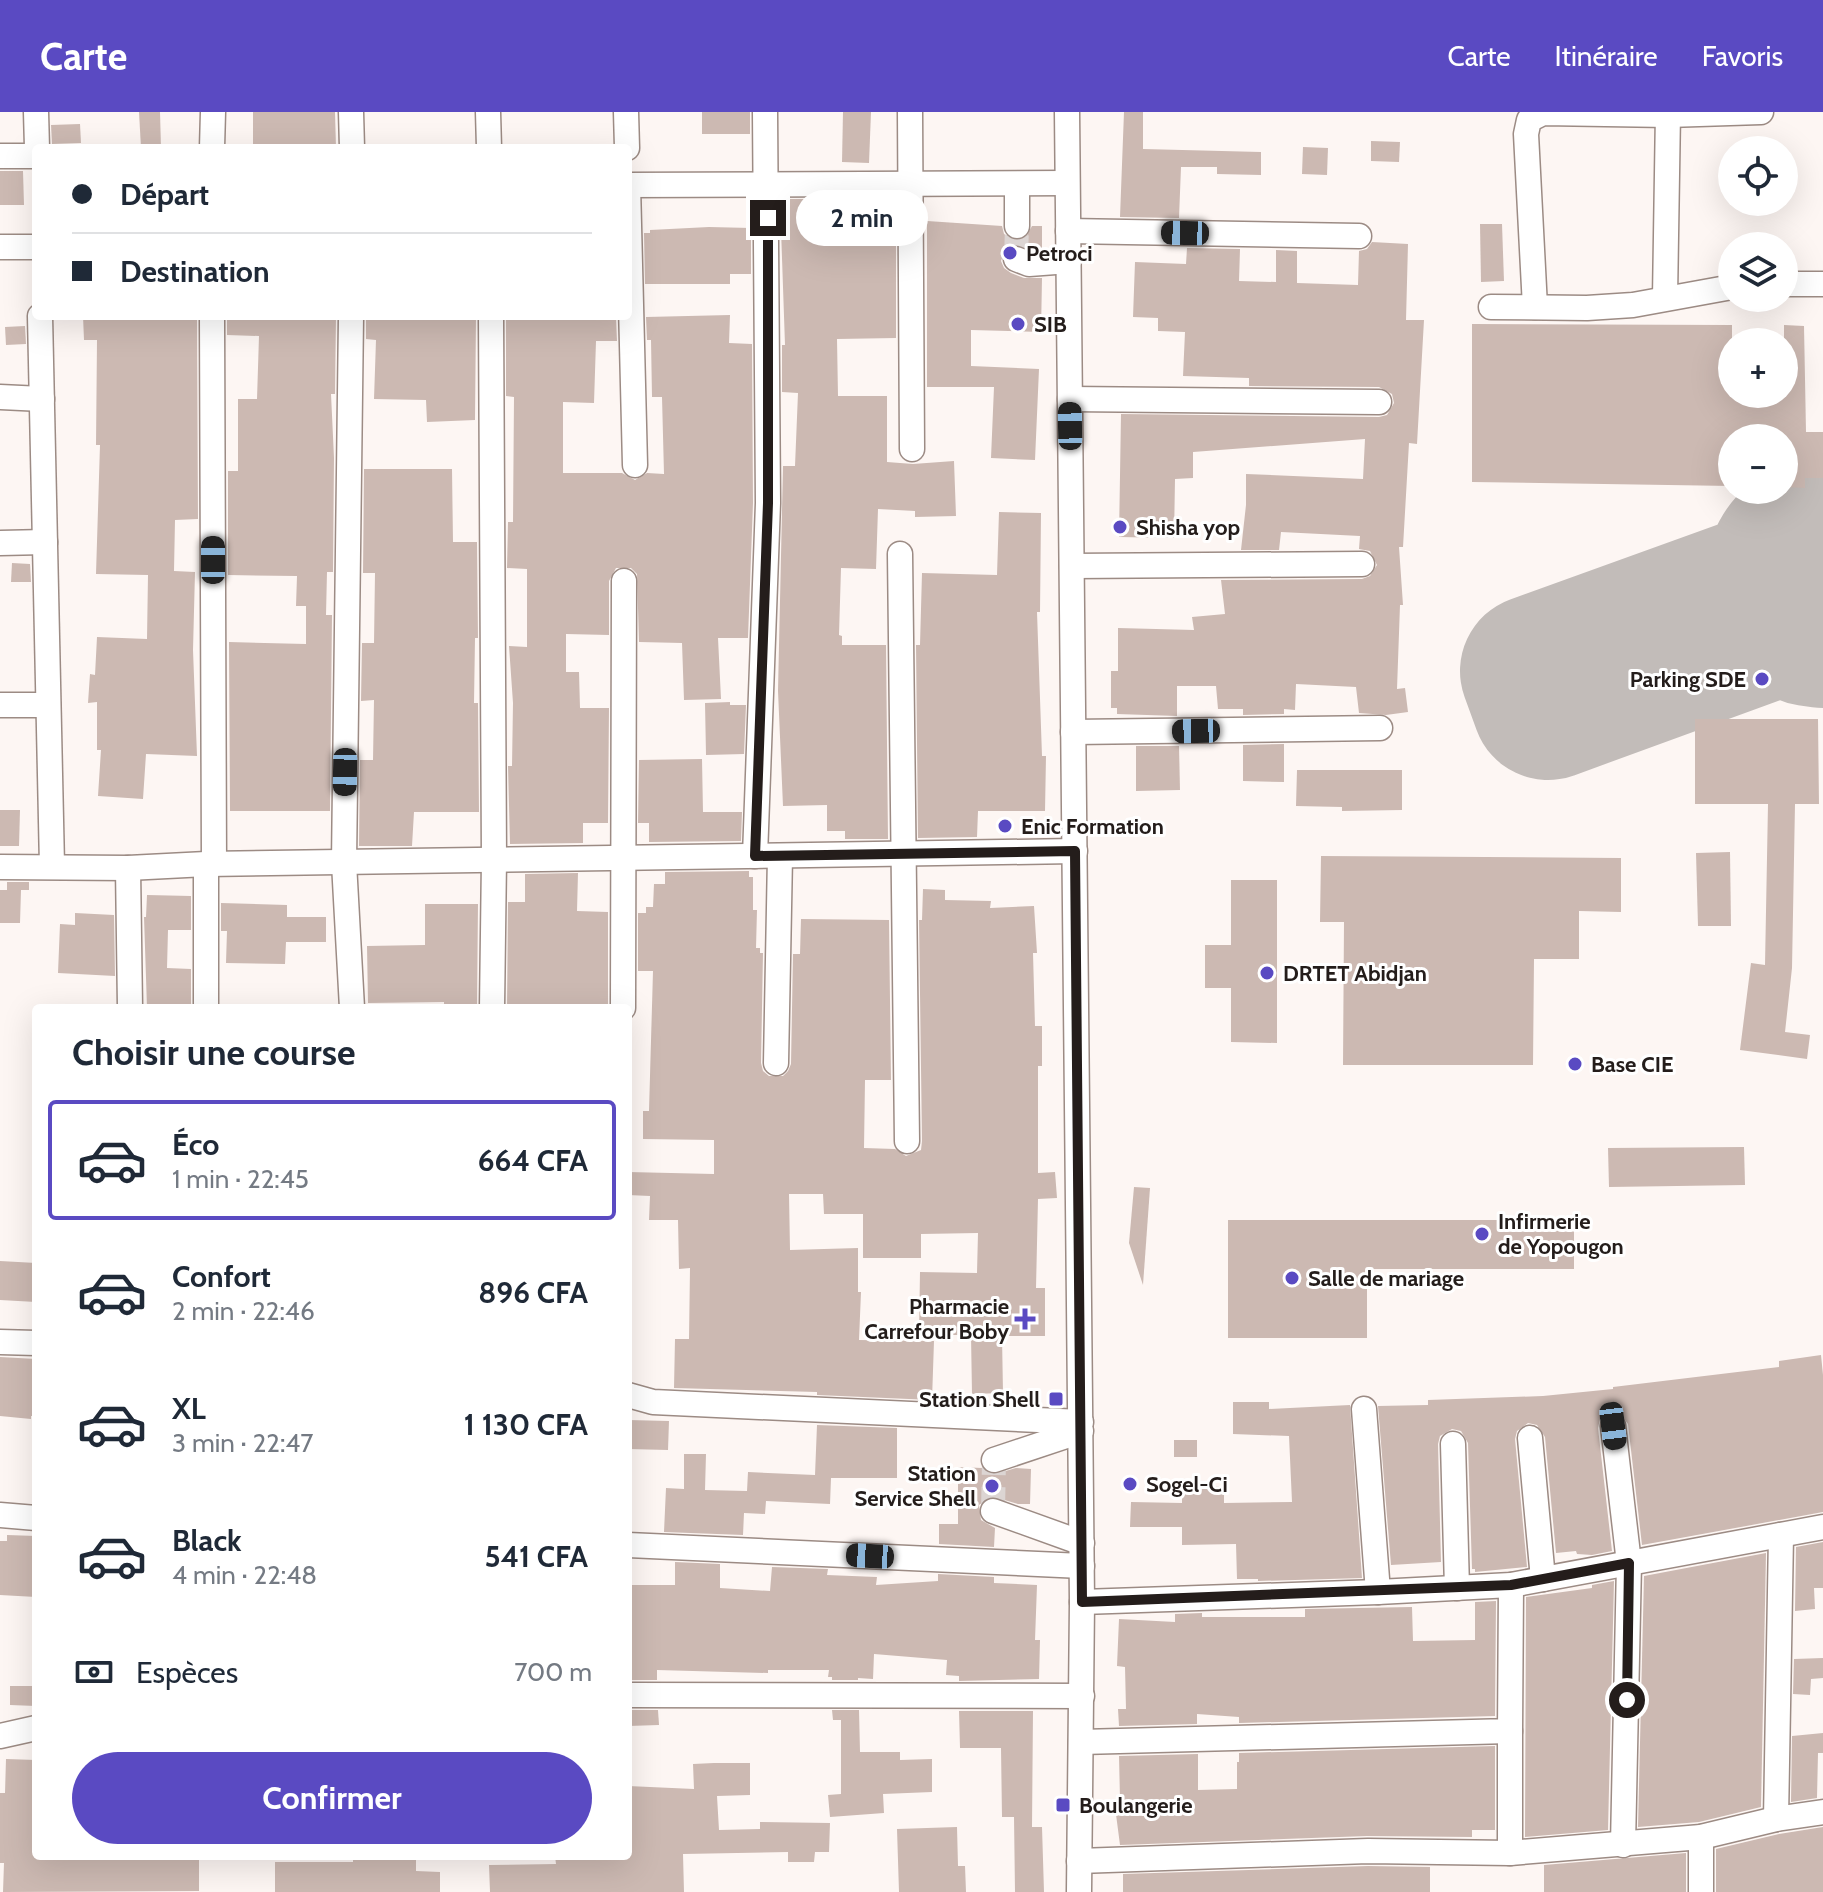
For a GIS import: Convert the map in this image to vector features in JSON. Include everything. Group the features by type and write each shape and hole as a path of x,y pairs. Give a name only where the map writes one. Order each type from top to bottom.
{"street":[{"path":"36,112 37,144"},
{"path":"212,144 213,112"},
{"path":"351,112 352,144"},
{"path":"488,112 489,144"},
{"path":"626,112 627,144"},
{"path":"755,856 768,503 768,186 765,112"},
{"path":"910,112 912,449"},
{"path":"1067,112 1082,1554 1079,1892"},
{"path":"1535,307 1526,134 1529,120 1543,113 1761,112"},
{"path":"1665,298 1668,114"},
{"path":"0,156 32,156"},
{"path":"632,185 1067,183"},
{"path":"1017,184 1017,226"},
{"path":"1068,231 1359,236"},
{"path":"0,247 32,247"},
{"path":"1016,259 1029,264 1069,261"},
{"path":"1798,284 1823,284"},
{"path":"1491,307 1633,305 1718,289"},
{"path":"40,320 52,866"},
{"path":"206,1004 210,864 212,320"},
{"path":"351,320 344,863 352,1004"},
{"path":"491,320 492,1004"},
{"path":"631,320 635,465"},
{"path":"0,397 42,399"},
{"path":"1070,399 1379,402"},
{"path":"0,543 45,542"},
{"path":"900,554 907,1141"},
{"path":"1072,566 1362,564"},
{"path":"623,1004 624,581"},
{"path":"0,705 48,705"},
{"path":"1073,732 1380,728"},
{"path":"0,867 128,868 210,864 1075,851"},
{"path":"776,1063 780,856"},
{"path":"128,868 130,1004"},
{"path":"0,1342 32,1343"},
{"path":"632,1396 653,1402 1081,1427"},
{"path":"1364,1409 1378,1592"},
{"path":"1613,1426 1629,1563 1623,1845"},
{"path":"994,1460 1081,1427"},
{"path":"1530,1438 1543,1579"},
{"path":"1453,1444 1457,1588"},
{"path":"993,1511 1082,1554"},
{"path":"0,1515 32,1518"},
{"path":"1082,1602 1511,1585 1823,1527"},
{"path":"1776,1819 1781,1535"},
{"path":"632,1545 1082,1554"},
{"path":"1510,1853 1511,1585"},
{"path":"632,1695 1082,1696"},
{"path":"0,1736 32,1729"},
{"path":"1081,1742 1510,1731"},
{"path":"1079,1861 1368,1851 1510,1853 1701,1837 1776,1819 1823,1812"},
{"path":"1701,1837 1701,1892"}],"building":[{"path":"139,112 160,112 161,144 141,144"},
{"path":"253,112 335,112 336,144 253,144"},
{"path":"702,112 750,112 750,134 702,134"},
{"path":"843,112 871,112 869,163 842,162"},
{"path":"1124,112 1143,112 1143,149 1261,152 1261,175 1217,174 1217,167 1181,167 1179,218 1120,217"},
{"path":"80,124 81,143 52,144 51,125"},
{"path":"1371,141 1400,142 1399,162 1371,161"},
{"path":"1303,147 1328,148 1327,175 1302,174"},
{"path":"0,171 23,171 24,205 0,205"},
{"path":"786,199 845,199 844,224 896,226 896,338 837,339 838,396 887,396 887,462 954,461 956,516 915,517 915,511 878,509 876,569 841,568 839,635 842,636 842,645 886,645 888,839 845,839 845,831 827,831 827,805 783,806 778,691 783,466 795,466 798,393 782,392 782,345 785,345 781,229 785,229"},
{"path":"927,221 1002,226 1004,234 1016,241 1025,239 1032,226 1042,226 1042,248 1031,249 1013,244 1006,248 1001,261 1011,273 1024,278 1042,278 1041,332 971,330 971,366 1039,369 1035,460 991,458 994,387 927,387"},
{"path":"1480,224 1502,224 1504,281 1481,282"},
{"path":"751,228 751,274 730,274 730,284 645,284 644,233 650,233 650,230"},
{"path":"1372,242 1408,244 1406,320 1424,320 1417,444 1409,443 1403,547 1399,547 1403,605 1400,605 1397,689 1405,688 1408,712 1386,715 1359,713 1356,687 1296,684 1295,710 1284,709 1284,714 1243,715 1243,709 1218,709 1216,686 1177,686 1177,716 1117,714 1117,708 1111,708 1111,671 1118,671 1118,628 1194,630 1192,617 1225,614 1221,580 1362,579 1370,576 1377,565 1370,551 1359,549 1360,536 1281,532 1279,550 1241,550 1246,474 1363,479 1365,439 1193,452 1193,478 1175,479 1174,538 1119,537 1121,414 1379,417 1387,415 1394,403 1392,394 1379,387 1249,386 1249,378 1183,376 1185,332 1158,331 1158,318 1133,317 1135,262 1186,264 1187,248 1240,249 1239,281 1276,282 1276,250 1297,251 1297,283 1358,285 1359,251 1367,249"},
{"path":"730,315 729,343 752,344 753,503 748,638 718,638 721,699 684,700 682,643 639,642 637,574 631,568 616,568 609,581 609,635 566,634 566,672 579,672 580,708 609,708 608,823 583,823 583,843 510,844 508,766 512,766 513,703 509,646 527,647 527,569 507,568 508,522 513,522 514,397 506,396 506,320 616,320 617,341 596,341 594,403 563,402 563,473 622,473 635,480 647,473 664,474 662,397 652,397 651,340 647,340 646,317"},
{"path":"83,320 197,320 198,519 175,520 174,571 195,572 193,650 197,756 146,754 143,799 98,796 101,750 97,750 97,702 88,703 90,674 95,675 97,637 147,639 148,575 96,574 100,445 96,445 97,340 84,340"},
{"path":"227,320 336,320 335,394 331,394 333,572 327,572 326,615 332,615 330,811 230,811 229,642 306,644 306,606 296,606 297,576 228,575 228,471 238,471 238,399 257,399 259,336 227,335"},
{"path":"366,320 476,320 475,420 427,422 426,400 374,399 376,340 366,339"},
{"path":"1472,324 1732,325 1732,328 1718,328 1718,408 1798,408 1798,328 1784,328 1784,325 1804,326 1806,432 1823,432 1823,478 1805,478 1805,488 1798,488 1798,424 1718,424 1718,486 1472,482"},
{"path":"25,326 26,344 6,345 5,327"},
{"path":"364,469 452,469 453,542 477,542 478,638 475,638 474,703 478,703 479,812 414,812 412,846 359,846 360,760 373,760 374,700 361,701 362,643 374,643 375,573 363,573"},
{"path":"999,512 1041,513 1040,612 1037,612 1042,756 1046,756 1045,811 978,811 977,837 918,838 916,645 920,645 922,573 997,575"},
{"path":"12,563 30,564 31,582 11,582"},
{"path":"730,702 730,705 746,705 744,754 706,755 705,703"},
{"path":"1695,719 1818,719 1819,804 1795,804 1792,968 1785,1032 1810,1035 1807,1059 1740,1050 1751,963 1765,965 1768,804 1695,804"},
{"path":"1284,744 1284,782 1243,781 1243,745"},
{"path":"1136,746 1179,746 1180,790 1136,791"},
{"path":"702,759 703,812 742,812 741,841 649,842 649,823 638,823 639,760"},
{"path":"1297,770 1402,770 1402,810 1342,811 1342,807 1296,806"},
{"path":"0,810 20,810 19,846 0,846"},
{"path":"1730,852 1731,926 1698,926 1696,853"},
{"path":"1321,856 1621,858 1621,912 1579,911 1579,959 1534,959 1533,1065 1343,1065 1344,922 1320,922"},
{"path":"749,871 749,877 753,877 753,910 757,910 756,948 763,953 761,1063 763,1071 769,1076 783,1076 791,1064 793,954 800,954 801,919 889,920 891,1080 865,1080 864,1148 895,1149 906,1156 921,1150 922,1141 919,920 922,920 923,889 945,890 945,900 991,901 990,908 1034,906 1037,953 1033,953 1035,1026 1042,1026 1042,1066 1038,1066 1038,1173 1055,1172 1057,1198 1038,1199 1036,1288 1045,1288 1045,1336 1002,1336 1003,1393 972,1394 971,1335 919,1335 920,1272 977,1273 978,1233 921,1234 921,1258 863,1258 863,1214 824,1214 823,1194 789,1194 790,1250 858,1248 858,1292 861,1292 859,1340 934,1341 932,1400 817,1395 817,1392 674,1388 675,1339 689,1339 690,1268 679,1269 678,1220 649,1220 650,1196 632,1195 632,1172 714,1174 714,1140 643,1139 643,1111 649,1111 653,971 638,971 638,913 646,913 646,907 653,907 654,884 665,884 665,872"},
{"path":"578,873 577,911 608,912 608,1004 507,1004 508,902 525,902 525,874"},
{"path":"1231,880 1277,880 1277,1043 1231,1042 1231,988 1205,988 1205,945 1231,945"},
{"path":"7,882 29,882 29,890 21,890 20,923 0,923 0,890 7,890"},
{"path":"147,895 191,896 191,930 168,930 167,968 191,969 191,1004 147,1004"},
{"path":"221,903 287,905 287,917 326,917 326,942 286,942 285,964 226,963 227,931 221,931"},
{"path":"425,904 478,904 477,1004 368,1003 367,946 425,945"},
{"path":"75,913 114,915 115,976 58,973 60,924 75,925"},
{"path":"1744,1147 1745,1185 1609,1187 1608,1148"},
{"path":"1134,1187 1150,1188 1143,1285 1129,1243"},
{"path":"1228,1220 1574,1220 1574,1269 1367,1269 1367,1338 1228,1338"},
{"path":"0,1261 32,1263 32,1302 0,1300"},
{"path":"1821,1355 1823,1512 1642,1545 1628,1424 1620,1413 1610,1411 1600,1419 1598,1428 1612,1551 1592,1555 1577,1554 1576,1551 1556,1553 1545,1437 1537,1425 1528,1423 1517,1431 1515,1439 1527,1567 1475,1572 1472,1569 1468,1443 1461,1431 1452,1429 1440,1436 1438,1444 1441,1562 1391,1565 1378,1406 1428,1405 1428,1400 1543,1396 1613,1389 1779,1367 1779,1361"},
{"path":"0,1357 32,1359 31,1419 0,1416"},
{"path":"1233,1402 1269,1402 1269,1409 1350,1405 1362,1578 1237,1579 1236,1544 1182,1545 1182,1527 1130,1527 1131,1502 1182,1503 1182,1486 1224,1486 1224,1503 1292,1502 1289,1436 1233,1434"},
{"path":"632,1420 669,1421 668,1450 632,1449"},
{"path":"817,1425 897,1428 897,1478 831,1478 830,1504 766,1501 765,1514 744,1513 743,1535 664,1532 666,1488 684,1489 684,1454 706,1454 705,1490 747,1491 748,1472 815,1475"},
{"path":"1174,1440 1197,1440 1197,1457 1174,1457"},
{"path":"958,1467 982,1468 992,1475 1016,1468 1031,1469 1030,1504 1018,1504 991,1496 979,1505 981,1520 995,1528 994,1547 939,1544 939,1524 958,1524"},
{"path":"7,1535 32,1536 32,1597 0,1595 0,1541 7,1541"},
{"path":"1823,1542 1823,1588 1814,1588 1815,1609 1795,1611 1796,1547"},
{"path":"1766,1553 1761,1807 1699,1822 1638,1827 1644,1576"},
{"path":"675,1562 720,1564 720,1588 770,1591 772,1567 828,1569 827,1575 877,1577 876,1585 938,1581 938,1574 994,1577 994,1583 1037,1585 1035,1640 1040,1640 1039,1679 959,1681 959,1676 946,1675 947,1660 874,1654 873,1679 832,1680 828,1677 829,1670 768,1670 768,1673 657,1670 657,1680 632,1680 632,1585 675,1585"},
{"path":"1614,1581 1608,1830 1525,1837 1526,1597 1592,1588 1592,1585"},
{"path":"1496,1601 1495,1716 1239,1723 1239,1717 1197,1714 1197,1724 1119,1726 1118,1709 1126,1709 1125,1667 1117,1666 1119,1619 1175,1622 1175,1614 1202,1613 1202,1617 1305,1617 1305,1609 1412,1607 1413,1641 1475,1640 1475,1602"},
{"path":"1823,1658 1823,1678 1811,1679 1810,1695 1793,1694 1794,1659"},
{"path":"10,1686 32,1686 32,1706 10,1705"},
{"path":"632,1710 658,1710 659,1725 632,1726"},
{"path":"832,1710 859,1710 860,1752 900,1752 900,1760 932,1759 932,1792 883,1794 884,1813 830,1817 828,1795 841,1794 841,1720 833,1720"},
{"path":"959,1711 1033,1711 1032,1827 1042,1827 1044,1892 1015,1892 1014,1817 1002,1817 1001,1748 960,1748"},
{"path":"1823,1733 1823,1753 1818,1753 1817,1798 1791,1802 1792,1736"},
{"path":"1495,1746 1495,1830 1472,1830 1472,1837 1367,1836 1120,1845 1114,1799 1120,1799 1119,1756 1198,1754 1198,1790 1237,1789 1239,1753"},
{"path":"6,1759 32,1760 32,1860 199,1860 199,1891 3,1892 0,1793 5,1793"},
{"path":"750,1763 750,1795 717,1796 719,1830 760,1829 760,1822 830,1823 829,1852 815,1852 814,1862 788,1862 788,1852 683,1854 684,1892 490,1892 489,1865 556,1864 556,1860 632,1860 632,1786 694,1789 693,1764"},
{"path":"957,1827 958,1866 965,1866 966,1892 899,1892 897,1829"},
{"path":"1823,1827 1823,1892 1716,1892 1716,1849"},
{"path":"1686,1853 1686,1892 1544,1892 1544,1865"},
{"path":"416,1860 416,1871 440,1872 440,1892 275,1892 275,1862"},
{"path":"1368,1866 1430,1867 1430,1892 1123,1892 1123,1874"}],"runway":[{"path":"1823,533 1804,539 1791,550 1782,565 1777,584 1536,671 1548,704 1789,616 1809,630 1823,632"}],"tunnel":[{"path":"1016,259 1017,226"},
{"path":"993,1511 994,1460"}],"place":[{"name":"Petroci","path":"1010,253"},
{"name":"SIB","path":"1018,324"},
{"name":"Shisha yop","path":"1120,527"},
{"name":"Parking SDE","path":"1762,679"},
{"name":"Enic Formation","path":"1005,826"},
{"name":"DRTET Abidjan","path":"1267,973"},
{"name":"Base CIE","path":"1575,1064"},
{"name":"Infirmerie de Yopougon","path":"1482,1234"},
{"name":"Salle de mariage","path":"1292,1278"},
{"name":"Pharmacie Carrefour Boby","path":"1025,1319"},
{"name":"Station Shell","path":"1056,1399"},
{"name":"Sogel-Ci","path":"1130,1484"},
{"name":"Station Service Shell","path":"992,1486"},
{"name":"Boulangerie","path":"1063,1805"}],"route":[{"path":"768,218 768,503 755,856 1075,851 1082,1602 1511,1585 1629,1563 1627,1700"}]}
